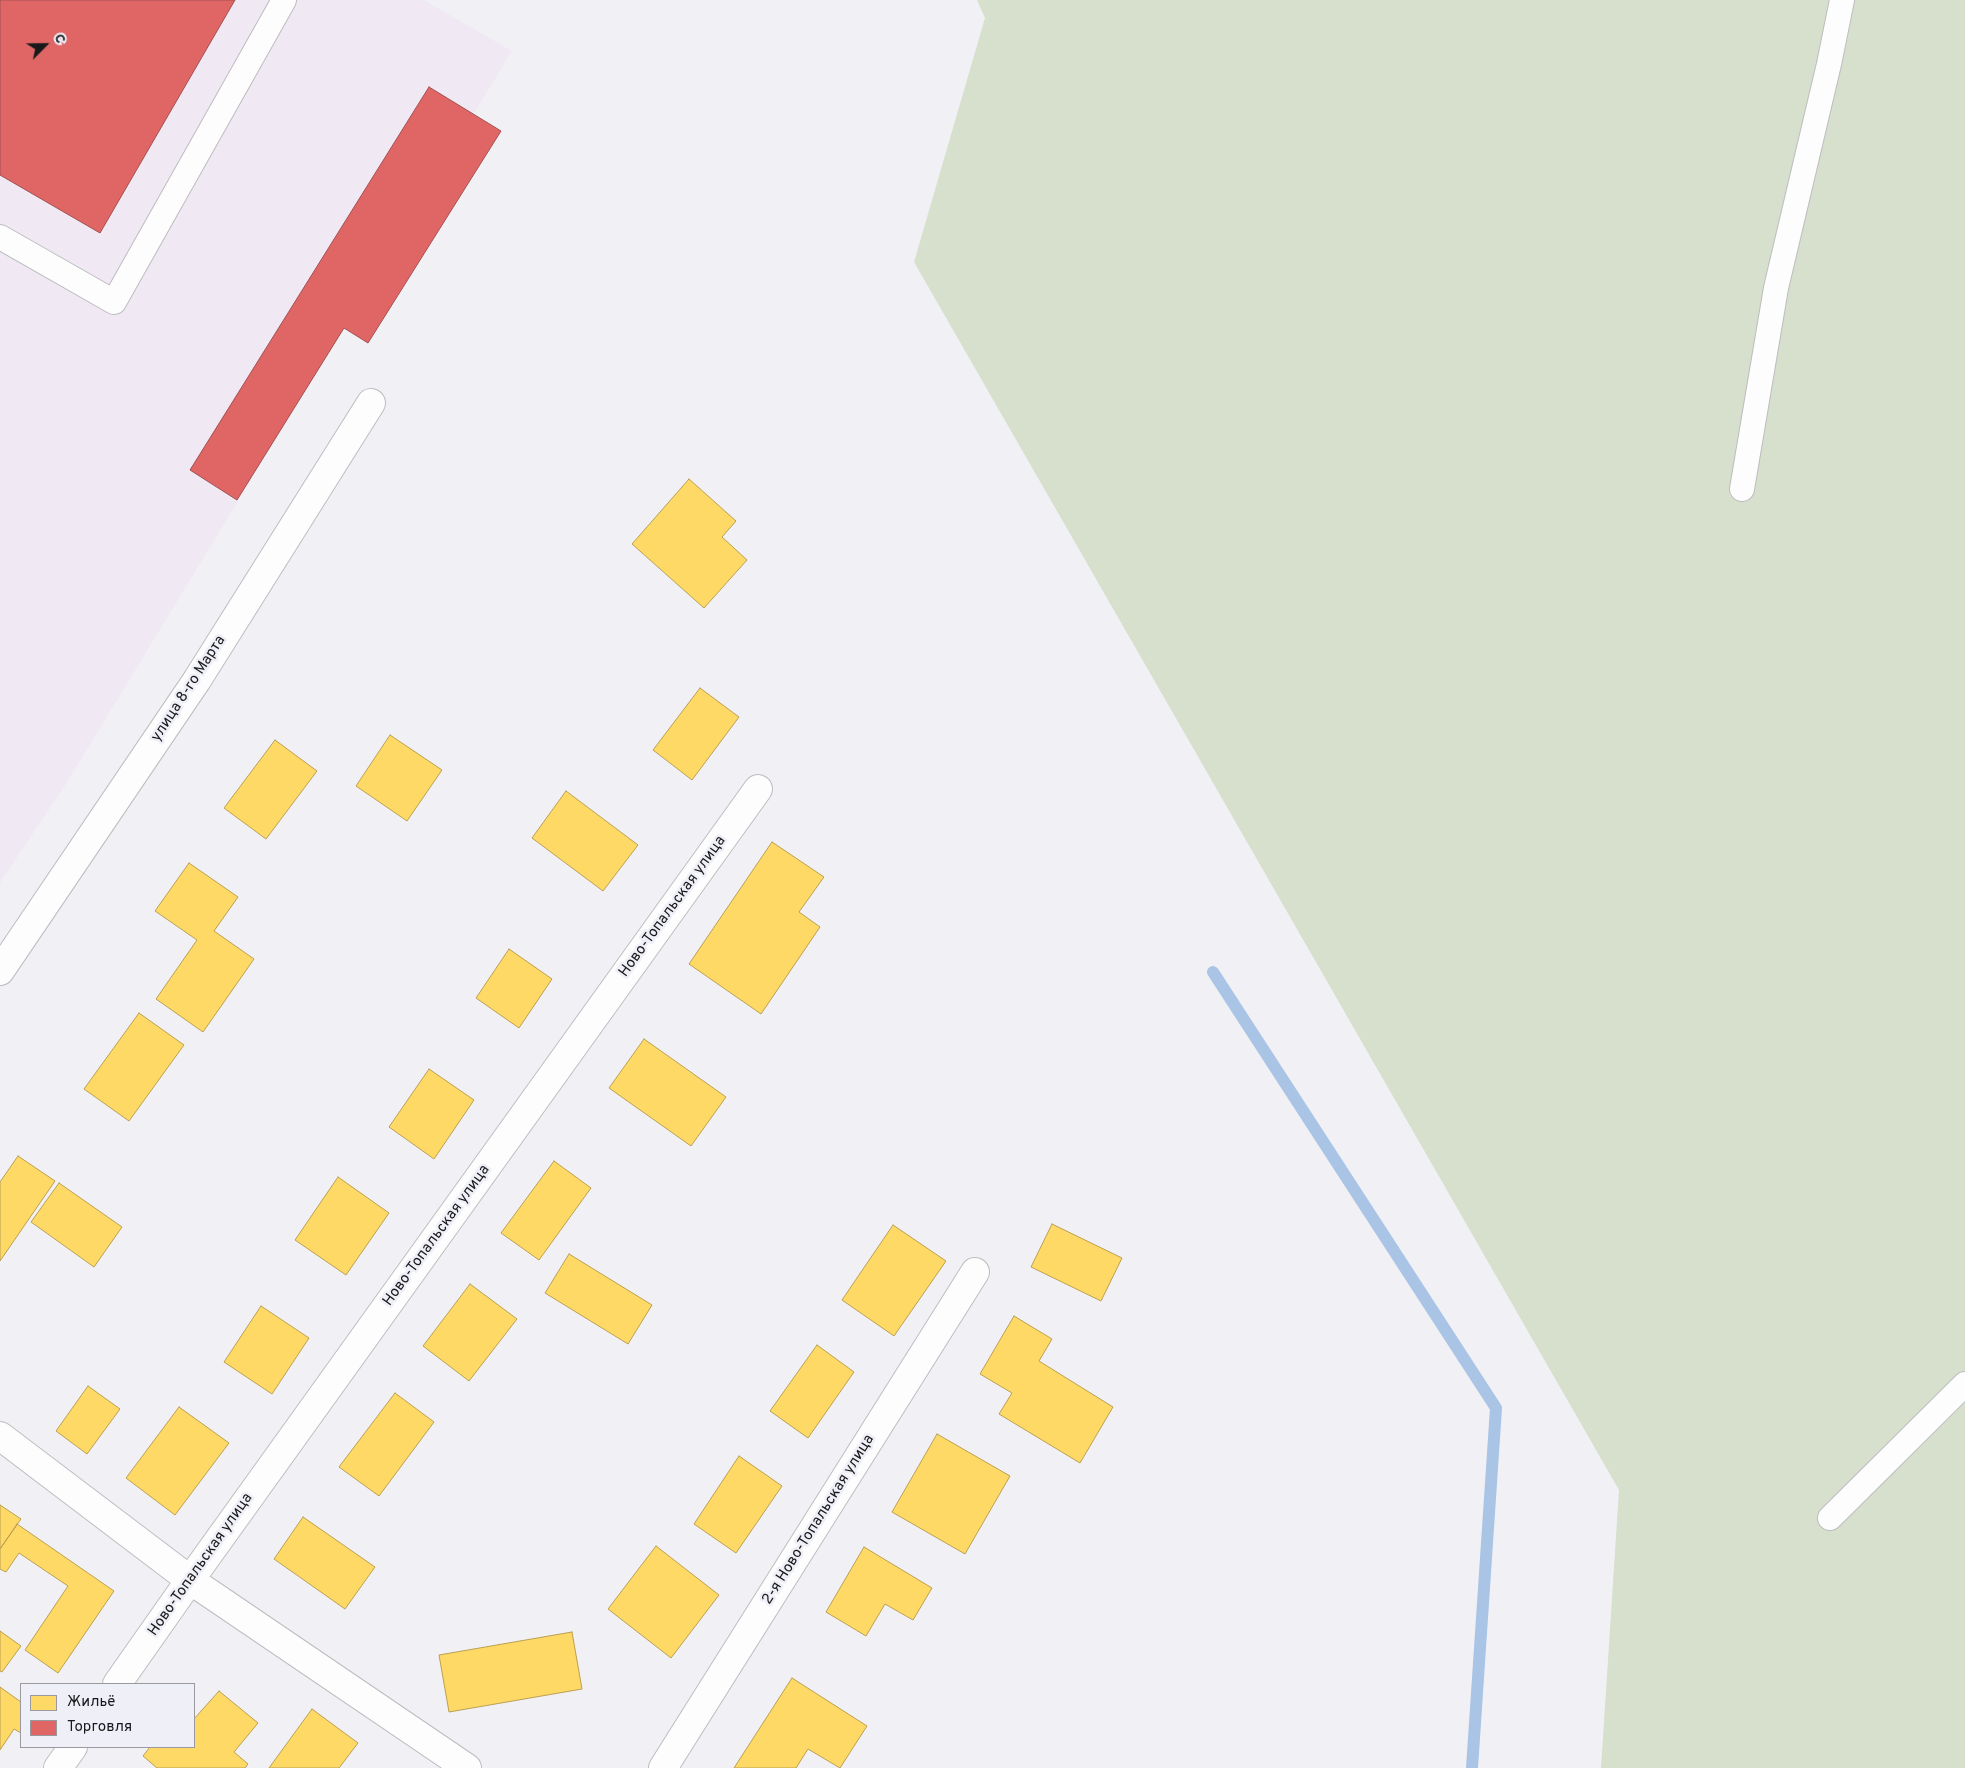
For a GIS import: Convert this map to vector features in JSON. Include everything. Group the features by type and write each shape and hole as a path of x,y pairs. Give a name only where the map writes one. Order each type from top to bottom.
{"street":[{"name":"улица 8-го Марта","path":"0,971 197,680 371,403"},
{"name":"Ново-Топальская улица","path":"118,1683 758,788"},
{"name":"2-я Ново-Топальская улица","path":"662,1768 975,1272"},
{"path":"0,1436 190,1580 468,1768"},
{"path":"58,1768 72,1748"}],"lane":[{"path":"0,237 114,302 284,0"},
{"path":"1742,488 1776,288 1829,64 1842,0"},
{"path":"1830,1518 1965,1384"}],"shaded area":[{"path":"0,0 424,0 512,51 66,784 0,883"}],"green space":[{"path":"977,0 1965,0 1965,1768 1601,1768 1619,1490 914,262 985,18"}],"building: Жильё":[{"path":"689,479 736,521 722,537 747,560 704,608 632,544"},
{"path":"700,688 739,717 692,780 653,750"},
{"path":"390,735 442,770 407,821 356,786"},
{"path":"275,740 317,771 266,839 224,808"},
{"path":"566,791 638,845 603,891 532,838"},
{"path":"772,842 824,877 799,912 820,927 761,1014 689,964"},
{"path":"189,863 238,897 214,931 254,959 203,1032 156,999 197,940 155,911"},
{"path":"509,949 552,979 519,1028 476,998"},
{"path":"139,1013 184,1045 129,1121 84,1089"},
{"path":"644,1039 726,1097 691,1146 609,1088"},
{"path":"429,1069 474,1100 434,1159 389,1127"},
{"path":"18,1156 55,1181 0,1261 0,1182"},
{"path":"554,1161 591,1188 539,1260 501,1233"},
{"path":"338,1177 389,1213 346,1275 295,1240"},
{"path":"59,1183 122,1227 94,1267 31,1222"},
{"path":"1052,1224 1122,1258 1101,1301 1031,1267"},
{"path":"893,1225 946,1261 894,1336 842,1300"},
{"path":"569,1254 652,1305 628,1344 545,1293"},
{"path":"470,1284 517,1319 469,1381 423,1346"},
{"path":"261,1306 309,1338 272,1394 224,1362"},
{"path":"1014,1316 1052,1339 1039,1361 1113,1407 1080,1463 999,1414 1012,1393 980,1374"},
{"path":"817,1345 854,1372 808,1438 770,1411"},
{"path":"88,1386 120,1409 87,1454 56,1431"},
{"path":"395,1393 434,1422 379,1496 339,1467"},
{"path":"179,1407 229,1443 175,1515 126,1478"},
{"path":"937,1434 1010,1476 965,1554 892,1512"},
{"path":"739,1456 782,1486 736,1553 694,1524"},
{"path":"0,1505 21,1519 0,1549"},
{"path":"303,1517 375,1567 345,1609 274,1559"},
{"path":"17,1524 114,1591 58,1673 25,1650 68,1586 19,1553 6,1572 0,1569 0,1549"},
{"path":"656,1546 719,1595 671,1658 608,1609"},
{"path":"864,1547 932,1588 913,1620 885,1604 866,1636 826,1612"},
{"path":"0,1631 21,1646 2,1672 0,1671"},
{"path":"572,1632 582,1689 449,1712 439,1655"},
{"path":"792,1678 867,1726 840,1768 808,1749 796,1768 734,1768"},
{"path":"0,1687 20,1701 20,1732 14,1729 0,1750"},
{"path":"219,1691 258,1723 234,1752 248,1764 245,1768 157,1768 143,1756 149,1748 195,1748 195,1718"},
{"path":"312,1709 358,1743 339,1768 269,1768"}],"building: Торговля":[{"path":"0,0 235,0 100,233 0,175"},
{"path":"429,87 501,131 368,343 344,328 237,500 190,470"}],"waterway":[{"path":"1213,972 1496,1408 1472,1768"}]}
